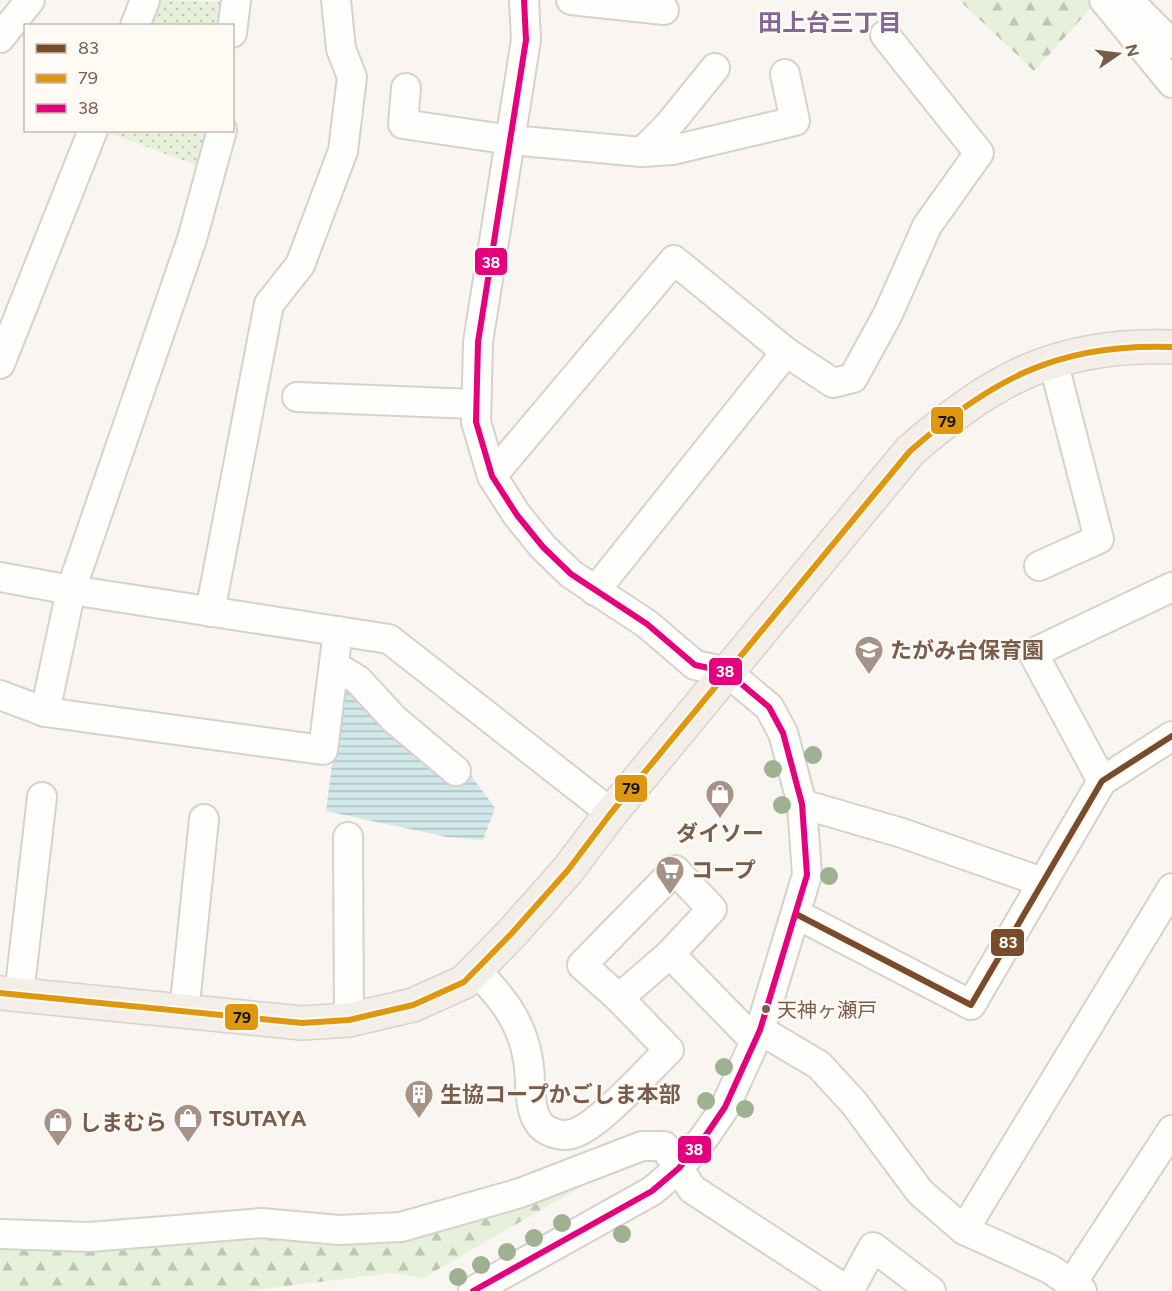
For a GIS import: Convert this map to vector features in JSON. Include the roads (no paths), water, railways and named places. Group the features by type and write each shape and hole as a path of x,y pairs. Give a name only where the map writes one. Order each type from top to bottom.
{"main road":[{"path":"9,994 302,1023 349,1020 413,1005 464,982 568,870 611,813 910,451 944,421 987,390 1019,372 1096,351 1142,346 1172,347"}],"street":[{"path":"0,38 30,0"},
{"path":"136,24 145,0"},
{"path":"233,24 236,0"},
{"path":"210,612 270,304 300,265 343,151 352,77 341,49 336,0"},
{"path":"473,1291 652,1191 678,1168 706,1135 724,1107 757,1036 807,875 802,804 780,724 769,707 727,672 695,665 647,624 572,574 543,547 517,514 492,476 476,422 474,404 479,332 491,247 511,140 526,40 524,0"},
{"path":"571,0 664,10"},
{"path":"1104,0 1172,83"},
{"path":"1128,0 1172,44"},
{"path":"492,476 674,260 786,352 832,383 854,378 888,314 927,226 979,153 885,35"},
{"path":"642,152 668,126 715,68"},
{"path":"406,88 403,124 511,140 642,152 673,150 795,121 785,74"},
{"path":"0,364 92,132"},
{"path":"45,712 71,591 192,239 221,132"},
{"path":"595,591 786,352"},
{"path":"1039,566 1099,539 1053,362"},
{"path":"297,397 474,404"},
{"path":"0,577 71,591 389,639 611,813"},
{"path":"1101,781 1033,653 1172,587"},
{"path":"0,695 45,712 323,750 338,631"},
{"path":"334,666 358,680 394,719 456,771"},
{"path":"796,914 971,1005 1101,781 1172,736"},
{"path":"9,994 42,797"},
{"path":"802,804 902,833 1042,882"},
{"path":"184,1013 204,819"},
{"path":"348,837 349,1020"},
{"path":"476,970 507,1003 521,1033 528,1059 532,1100 539,1123 553,1134 572,1134 594,1122 669,1050 619,998 582,965 675,870 712,909 670,954 619,998"},
{"path":"964,1230 1172,888"},
{"path":"670,954 757,1036 819,1065 854,1103 920,1192 964,1230 1050,1269 1077,1287 1172,1130"},
{"path":"0,1234 89,1237 262,1223 339,1230 401,1227 520,1193 642,1146 664,1146 692,1189 849,1291 873,1247 931,1291"}],"water":[{"path":"342,688 356,688 467,770 495,808 483,840 447,837 326,811"}],"place":[{"name":"たがみ台保育園","path":"869,676"},
{"name":"ダイソー","path":"720,820"},
{"name":"コープ","path":"670,896"},
{"name":"天神ヶ瀬戸","path":"766,1009"},
{"name":"生協コープかごしま本部","path":"419,1120"},
{"name":"TSUTAYA","path":"188,1144"},
{"name":"しまむら","path":"58,1148"}],"district":[{"name":"田上台三丁目","path":"830,23"}]}
